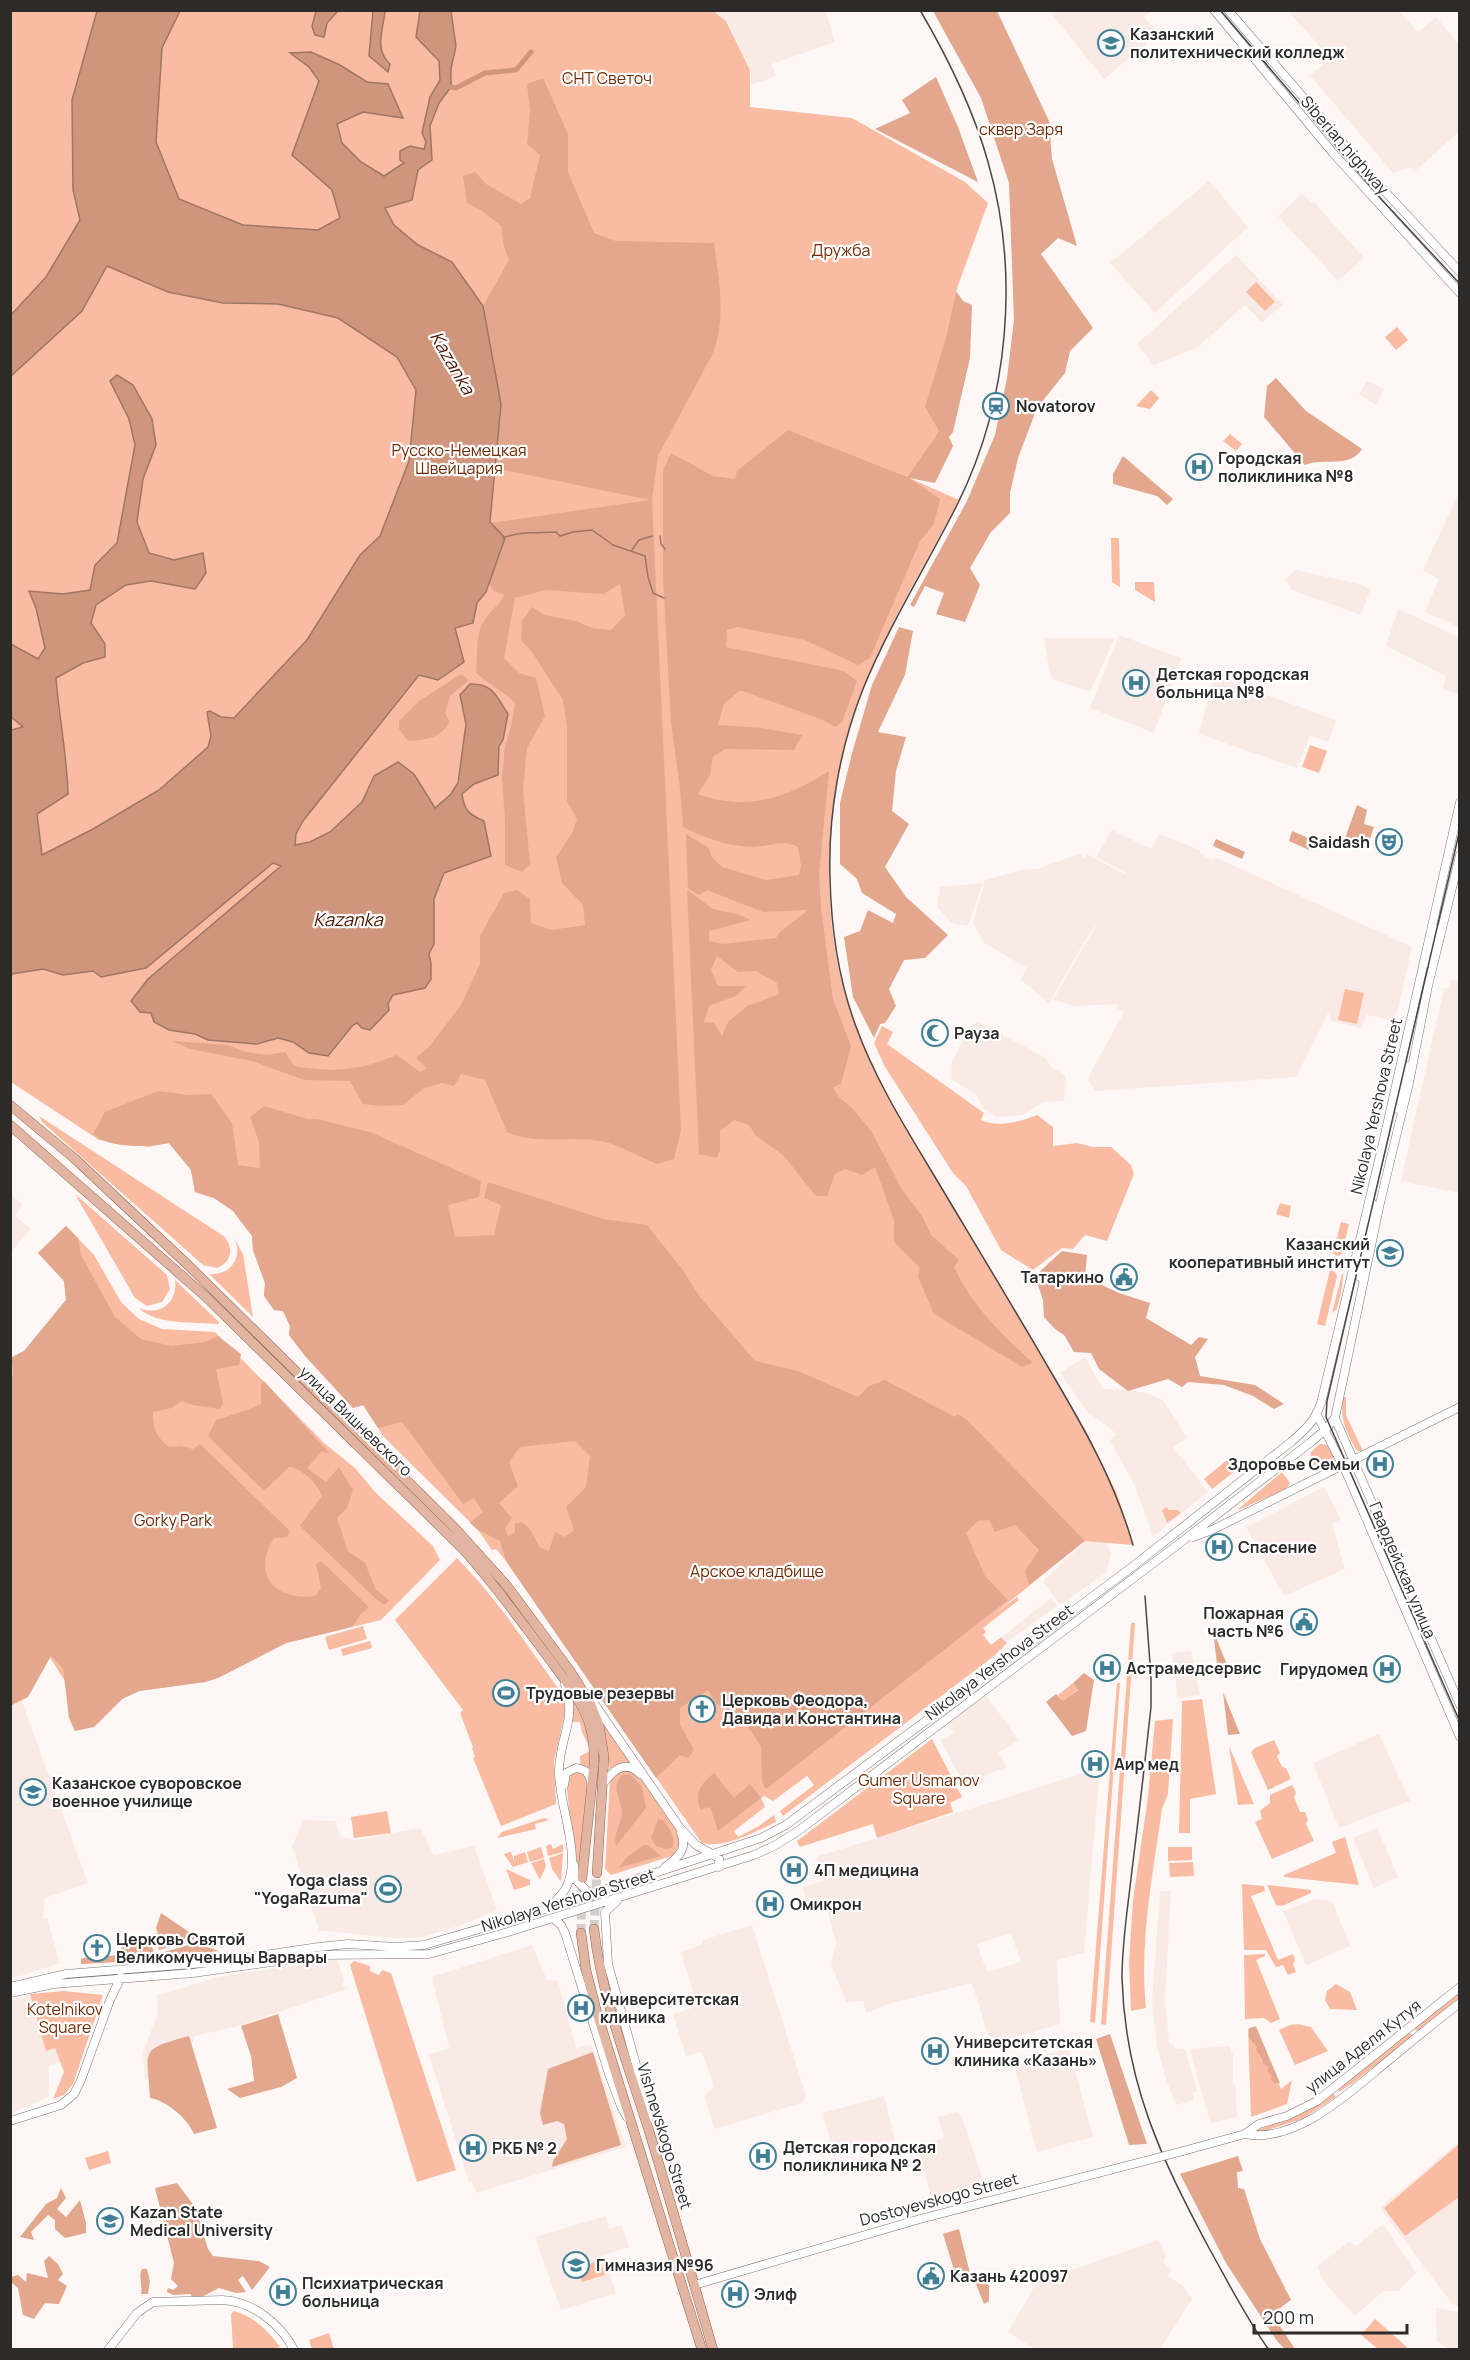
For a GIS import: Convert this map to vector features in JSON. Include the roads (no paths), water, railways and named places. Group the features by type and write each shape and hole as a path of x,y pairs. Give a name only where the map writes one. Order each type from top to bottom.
{"main road":[{"name":"Siberian highway","path":"1214,10 1333,153 1460,293"},
{"name":"Siberian highway","path":"1228,10 1385,192 1460,272"},
{"name":"Nikolaya Yershova Street","path":"1411,1015 1460,802"},
{"name":"Nikolaya Yershova Street","path":"10,1993 54,1984 233,1969 322,1955 415,1955 445,1951 735,1862 774,1846 798,1831 1184,1541 1325,1431 1335,1418 1388,1165 1403,1081 1417,1040 1460,855"},
{"path":"1428,986 1438,896"},
{"path":"1355,1314 1383,1143 1400,1081 1411,1015 1431,950 1446,912"},
{"name":"улица Вишневского","path":"10,1105 37,1126 113,1195 246,1321 452,1525 507,1586 570,1671"},
{"name":"улица Вишневского","path":"10,1125 205,1296 462,1548 499,1592 564,1679"},
{"name":"Nikolaya Yershova Street","path":"10,1987 66,1974 217,1962 330,1945 396,1947 424,1945 550,1908 731,1849 761,1838 786,1825 1158,1547 1297,1437 1317,1415 1383,1143"},
{"path":"1354,1260 1388,1165"},
{"path":"1184,1541 1212,1530 1460,1407"},
{"path":"1317,1415 1335,1418"},
{"name":"Гвардейская улица","path":"1317,1415 1343,1466 1460,1737"},
{"name":"Гвардейская улица","path":"1335,1418 1460,1705"},
{"path":"570,1671 590,1703 603,1746 597,1873"},
{"path":"570,1671 680,1828 696,1845 714,1854 720,1860 719,1867"},
{"path":"564,1679 581,1705 593,1734 592,1802 582,1878"},
{"path":"550,1908 566,1889 570,1866 570,1844 559,1776 560,1755 571,1711 564,1679"},
{"path":"603,1784 611,1773 619,1768 627,1767 636,1770 644,1777 679,1830 684,1843 680,1855 653,1873"},
{"path":"590,1894 578,1884 574,1875 573,1844 563,1781 569,1770 581,1769 589,1774 592,1802"},
{"path":"731,1849 735,1862"},
{"path":"629,1895 612,1904 605,1912 606,1956 647,2104 649,2131"},
{"path":"553,1918 561,1925 565,1933 609,2074 621,2106 633,2126"},
{"name":"Vishnevskogo Street","path":"594,1929 598,1966 608,2005 649,2131 689,2287 702,2349"},
{"name":"Vishnevskogo Street","path":"581,1933 591,1991 633,2126 713,2349"},
{"path":"10,2121 61,2105 74,2094 110,2000 121,1979 122,1970"},
{"name":"улица Аделя Кутуя","path":"1203,2145 1245,2134 1259,2124 1287,2116 1317,2101 1460,1988"},
{"name":"улица Аделя Кутуя","path":"1245,2134 1261,2137 1295,2127 1326,2110 1460,2003"},
{"path":"1410,2028 1417,2037"},
{"path":"1336,2086 1340,2095 1348,2094"},
{"name":"Dostoyevskogo Street","path":"689,2287 920,2219 1203,2145"},
{"path":"108,2349 137,2313 153,2302 222,2300 243,2304 254,2309 281,2330 294,2349"}],"water":[{"name":"Kazanka","path":"97,11 180,11 162,48 156,142 179,199 243,225 318,230 340,218 332,190 292,155 319,81 309,67 290,53 311,52 340,65 367,82 388,84 403,118 363,112 337,124 342,143 361,162 384,176 404,163 400,160 400,151 410,146 424,149 426,142 422,133 430,97 440,80 439,61 416,37 420,11 451,11 456,46 451,69 451,87 439,103 430,126 432,160 418,170 412,200 385,208 394,225 418,245 452,262 483,306 501,404 490,522 505,538 486,592 477,603 473,623 455,628 464,662 438,680 419,675 303,821 296,834 295,845 310,842 330,832 362,802 374,776 398,762 414,774 435,808 450,795 458,783 466,724 460,695 470,684 484,686 493,692 508,714 503,740 499,746 498,775 474,784 462,794 468,812 484,821 491,856 444,873 434,899 434,944 429,954 431,979 425,988 393,995 388,1004 389,1010 370,1030 362,1028 357,1023 353,1025 328,1056 309,1053 293,1042 278,1038 257,1044 208,1040 195,1034 169,1030 154,1022 151,1013 140,1012 131,1001 148,979 281,866 273,863 146,968 101,977 93,971 63,975 43,969 11,974 11,730 23,727 11,717 11,644 38,659 45,648 36,608 29,591 63,594 90,590 95,565 117,543 135,445 129,419 110,381 117,375 133,385 152,419 156,445 143,479 137,522 149,553 174,560 203,553 206,573 195,589 151,581 126,585 96,605 91,623 105,644 105,657 83,663 56,678 68,794 37,814 42,855 93,829 159,790 208,747 211,736 207,712 210,711 221,717 234,718 307,640 360,555 380,536 409,461 416,390 397,357 338,318 278,304 223,303 168,292 107,266 82,311 11,376 11,315 46,277 80,220 73,190 72,100"},
{"path":"316,11 338,11 327,23 324,37 315,35 312,26"},
{"path":"373,11 385,11 381,46 390,64 388,72 369,56"}],"waterway":[{"path":"451,87 456,88 485,73 516,70 531,52"},
{"path":"503,538 536,532 556,532 560,536 592,530 613,545 645,556 653,593 664,598"},
{"path":"632,550 639,540 652,536"},
{"path":"660,536 661,544 665,549"}],"tunnel":[{"path":"594,1929 597,1873"},
{"path":"581,1933 582,1880"}],"tram line":[{"path":"1220,10 1382,200 1460,284"},
{"path":"1460,829 1327,1401 1326,1417 1460,1722"}],"railway":[{"path":"920,10 959,84 988,162 998,204 1004,248 1006,292 1004,336 989,422 975,463 958,503 873,665 848,734 837,781 831,829 830,877 834,933 849,1006 880,1081 910,1136 1087,1435 1108,1477 1133,1545"},
{"path":"1145,1596 1151,1707 1122,1964 1130,2052 1138,2086 1161,2151 1209,2248 1269,2350"}],"place":[{"name":"Казанский политехнический колледж","path":"1111,43"},
{"name":"Novatorov","path":"996,406"},
{"name":"Городская поликлиника №8","path":"1199,467"},
{"name":"Детская городская больница №8","path":"1136,683"},
{"name":"Saidash","path":"1389,842"},
{"name":"Рауза","path":"935,1033"},
{"name":"Казанский кооперативный институт","path":"1390,1253"},
{"name":"Татаркино","path":"1124,1277"},
{"name":"Здоровье Семьи","path":"1380,1464"},
{"name":"Спасение","path":"1219,1547"},
{"name":"Пожарная часть №6","path":"1304,1622"},
{"name":"Астрамедсервис","path":"1107,1668"},
{"name":"Гирудомед","path":"1387,1669"},
{"name":"Трудовые резервы","path":"506,1693"},
{"name":"Церковь Феодора, Давида и Константина","path":"702,1709"},
{"name":"Аир мед","path":"1095,1764"},
{"name":"Казанское суворовское военное училище","path":"33,1792"},
{"name":"4П медицина","path":"794,1870"},
{"name":"Yoga class \"YogaRazuma\"","path":"388,1889"},
{"name":"Омикрон","path":"770,1904"},
{"name":"Церковь Святой Великомученицы Варвары","path":"97,1948"},
{"name":"Университетская клиника","path":"581,2008"},
{"name":"Университетская клиника «Казань»","path":"935,2051"},
{"name":"РКБ № 2","path":"473,2148"},
{"name":"Детская городская поликлиника № 2","path":"763,2156"},
{"name":"Kazan State Medical University","path":"110,2221"},
{"name":"Гимназия №96","path":"576,2265"},
{"name":"Казань 420097","path":"931,2276"},
{"name":"Психиатрическая больница","path":"283,2292"},
{"name":"Элиф","path":"735,2294"}],"park label":[{"name":"СНТ Светоч","path":"607,78"},
{"name":"сквер Заря","path":"1021,129"},
{"name":"Дружба","path":"841,250"},
{"name":"Русско-Немецкая Швейцария","path":"459,459"},
{"name":"Gorky Park","path":"173,1520"},
{"name":"Арское кладбище","path":"757,1571"},
{"name":"Gumer Usmanov Square","path":"919,1789"},
{"name":"Kotelnikov Square","path":"65,2018"}]}
